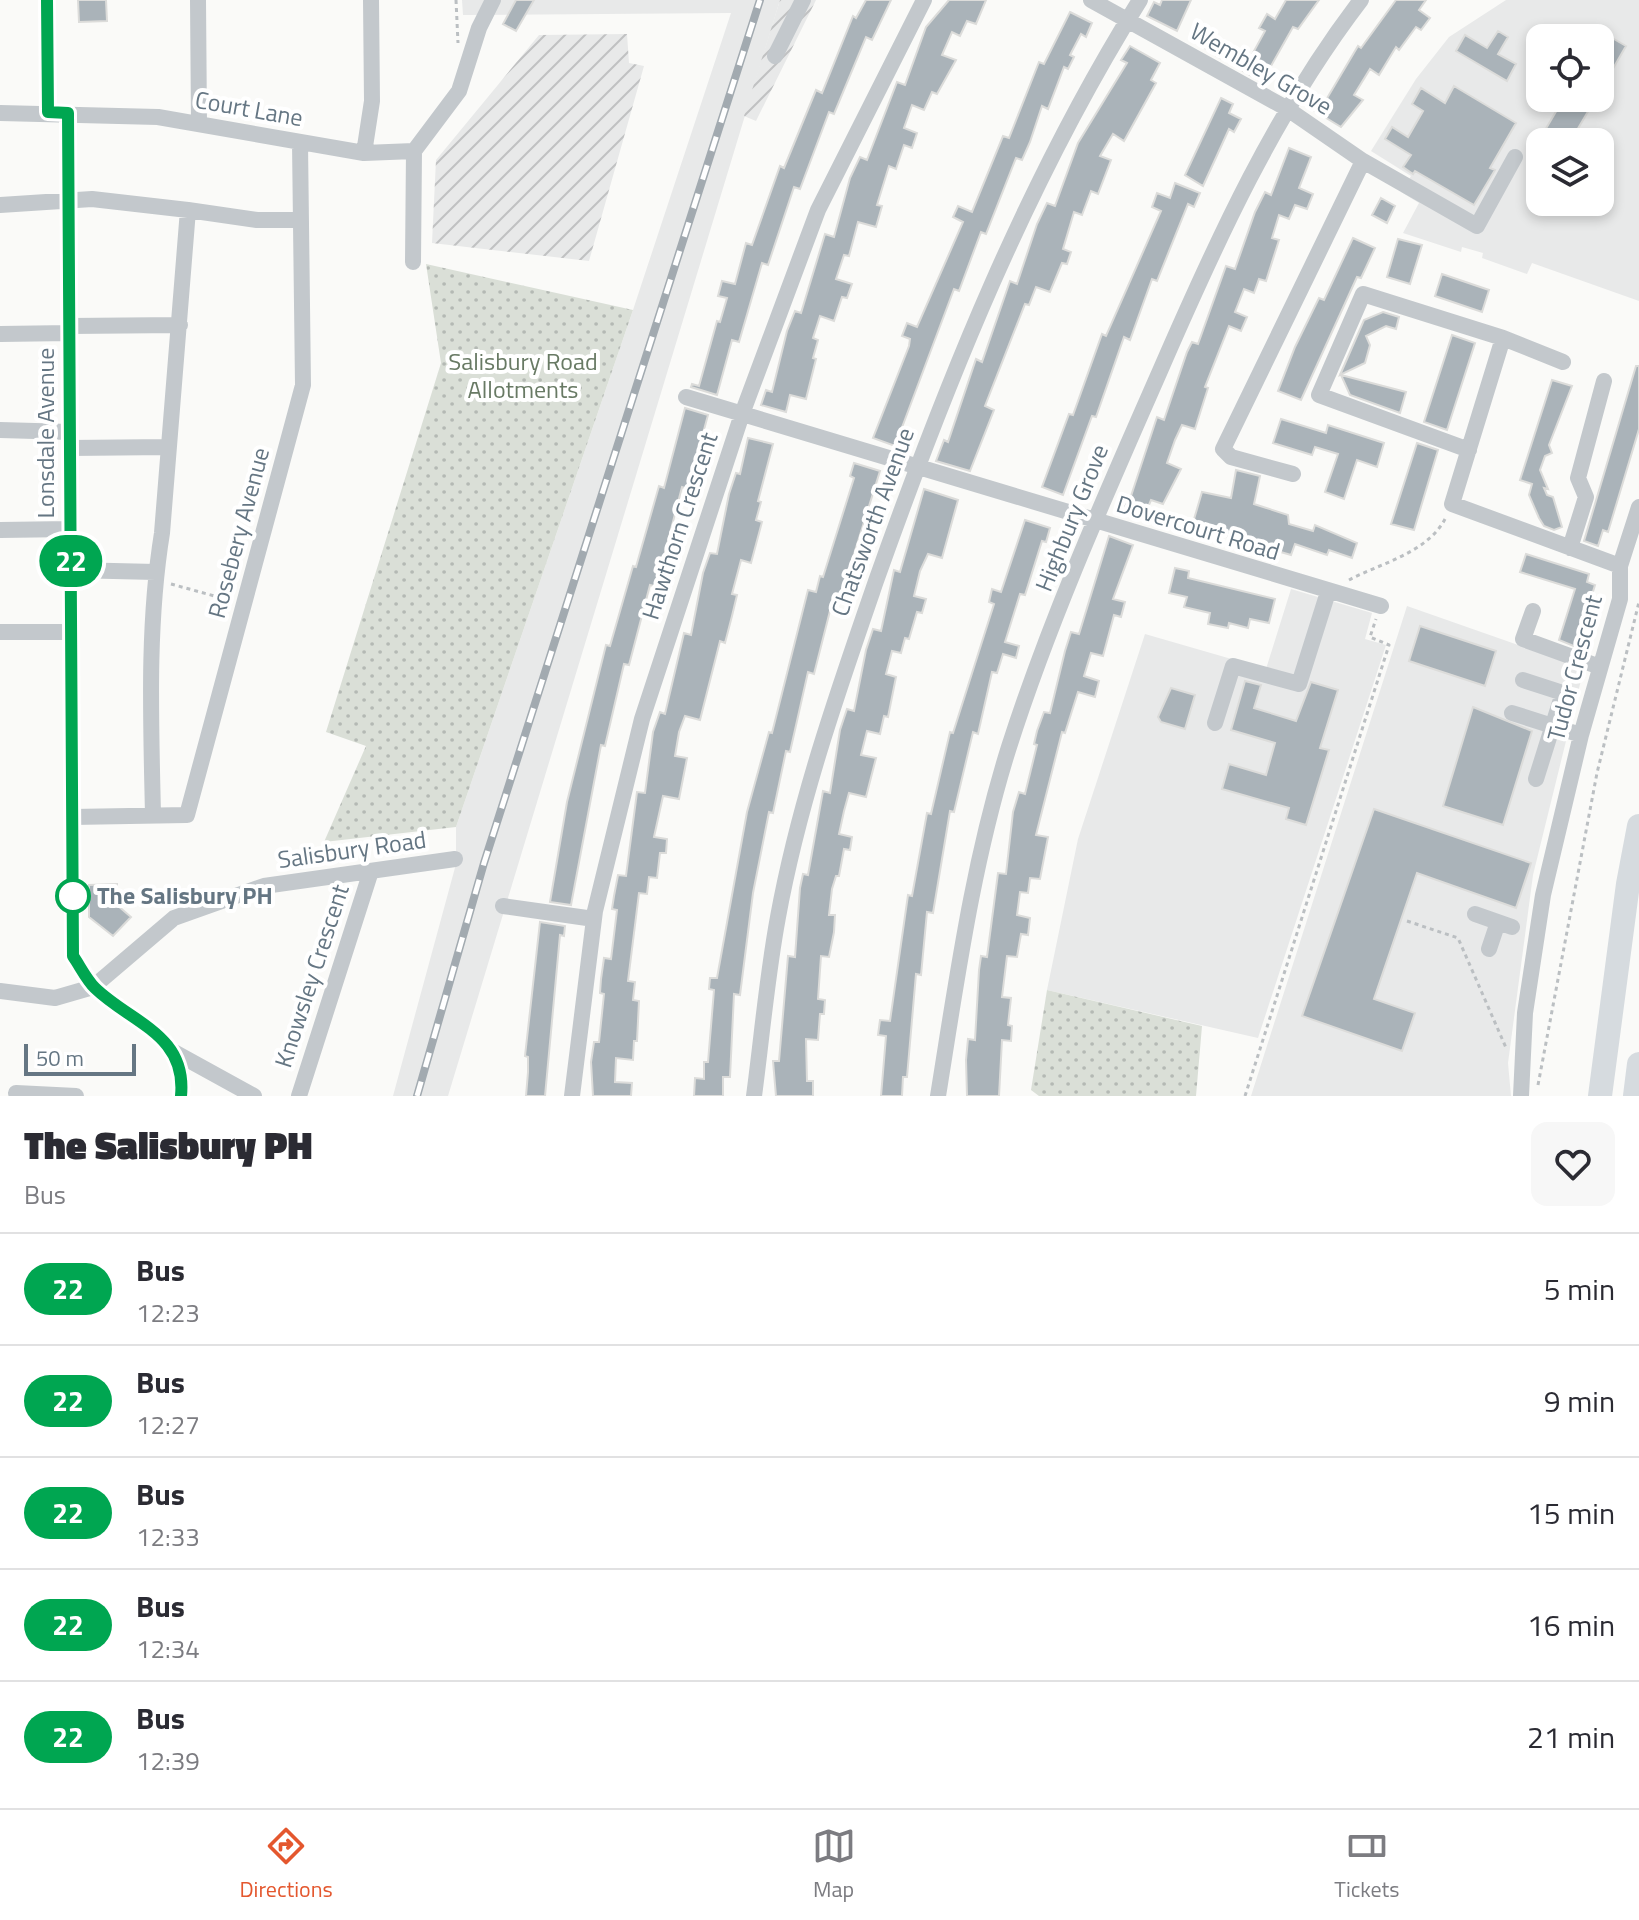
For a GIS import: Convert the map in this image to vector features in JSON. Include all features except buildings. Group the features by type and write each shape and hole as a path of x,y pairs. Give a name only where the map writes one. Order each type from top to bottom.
{"highway":[{"path":"1600,1094 1628,884 1639,826"},
{"path":"1635,1096 1639,1064"}],"street":[{"path":"47,0 48,112"},
{"path":"198,0 199,123"},
{"path":"364,153 372,101 371,0"},
{"path":"413,262 414,151 459,91 479,28 493,0"},
{"path":"775,56 803,0"},
{"name":"Hawthorn Crescent","path":"572,1096 594,919 642,719 742,414 818,210 924,0"},
{"name":"Wembley Grove","path":"1091,0 1286,108 1363,161 1477,226 1515,157"},
{"name":"Chatsworth Avenue","path":"754,1096 778,916 827,721 917,466 1004,257 1061,137 1140,0"},
{"name":"Highbury Grove","path":"938,1096 968,901 1009,747 1094,521 1191,299 1286,108 1361,0"},
{"name":"Court Lane","path":"0,113 68,113 199,123 364,153 414,151"},
{"name":"Lonsdale Avenue","path":"68,113 73,956 93,987"},
{"name":"Rosebery Avenue","path":"72,817 187,815 303,385 300,143"},
{"path":"1293,474 1231,457 1223,449 1363,161"},
{"path":"0,205 69,200 188,210 257,220 301,220"},
{"path":"153,815 151,690 156,576 188,210"},
{"path":"1469,450 1319,395 1363,294 1503,338 1563,362"},
{"path":"0,334 180,325"},
{"path":"1452,504 1503,338"},
{"path":"1570,548 1586,497 1578,478 1604,381"},
{"name":"Dovercourt Road","path":"686,397 1381,606"},
{"path":"0,430 70,440 168,447"},
{"name":"Tudor Crescent","path":"1452,504 1620,566 1620,599 1581,735 1543,895 1525,1013 1520,1088"},
{"path":"1620,566 1639,507"},
{"path":"0,530 70,529"},
{"path":"71,570 156,576"},
{"path":"1215,723 1233,666 1299,684 1328,592"},
{"path":"1533,611 1523,639 1600,667"},
{"path":"0,632 71,632"},
{"path":"1523,680 1563,693 1536,779"},
{"path":"1512,713 1581,735"},
{"name":"Salisbury Road","path":"0,991 55,998 93,987 174,918 264,886 455,859"},
{"name":"Knowsley Crescent","path":"299,1096 371,871"},
{"path":"503,906 594,919"},
{"path":"1475,914 1505,925 1489,949"},
{"path":"93,987 159,1036 174,1052 254,1096"},
{"path":"174,1052 182,1084 181,1096"},
{"path":"16,1093 76,1096"}],"path":[{"path":"1328,592 1411,551 1438,532 1452,504"},
{"path":"156,576 244,605"},
{"path":"1534,1096 1597,773 1639,602"},
{"path":"1245,1096 1389,645 1370,637 1381,606"},
{"path":"1407,921 1458,938 1520,1088"}],"shaded area":[{"path":"462,0 780,0 448,1096 393,1096 456,864 456,827 731,13 463,15"},
{"path":"780,0 816,0 756,121 744,116"},
{"path":"1506,0 1639,0 1639,301 1532,263 1527,274 1482,258 1483,253 1462,247 1461,252 1403,233 1419,203 1401,192 1411,176 1371,151 1416,79 1449,37"},
{"path":"627,34 629,63 644,66 589,261 432,243 436,160 539,35"},
{"path":"1291,589 1372,613 1365,639 1386,645 1258,1038 1047,990 1078,839 1145,634 1266,669"},
{"path":"1407,606 1584,668 1533,875 1508,1063 1511,1096 1251,1096"}],"green space":[{"name":"Salisbury Road Allotments","path":"426,264 633,310 456,827 324,842 366,746 326,732 441,363"},
{"path":"1047,990 1202,1026 1196,1096 1039,1096 1031,1090"}],"railway":[{"path":"417,1096 484,863 760,0"}],"bus line":[{"name":"22","path":"47,0 48,112 68,113 73,956 93,987 159,1036 174,1052 182,1084 181,1096"}],"place":[{"name":"The Salisbury PH","path":"73,896"}]}
